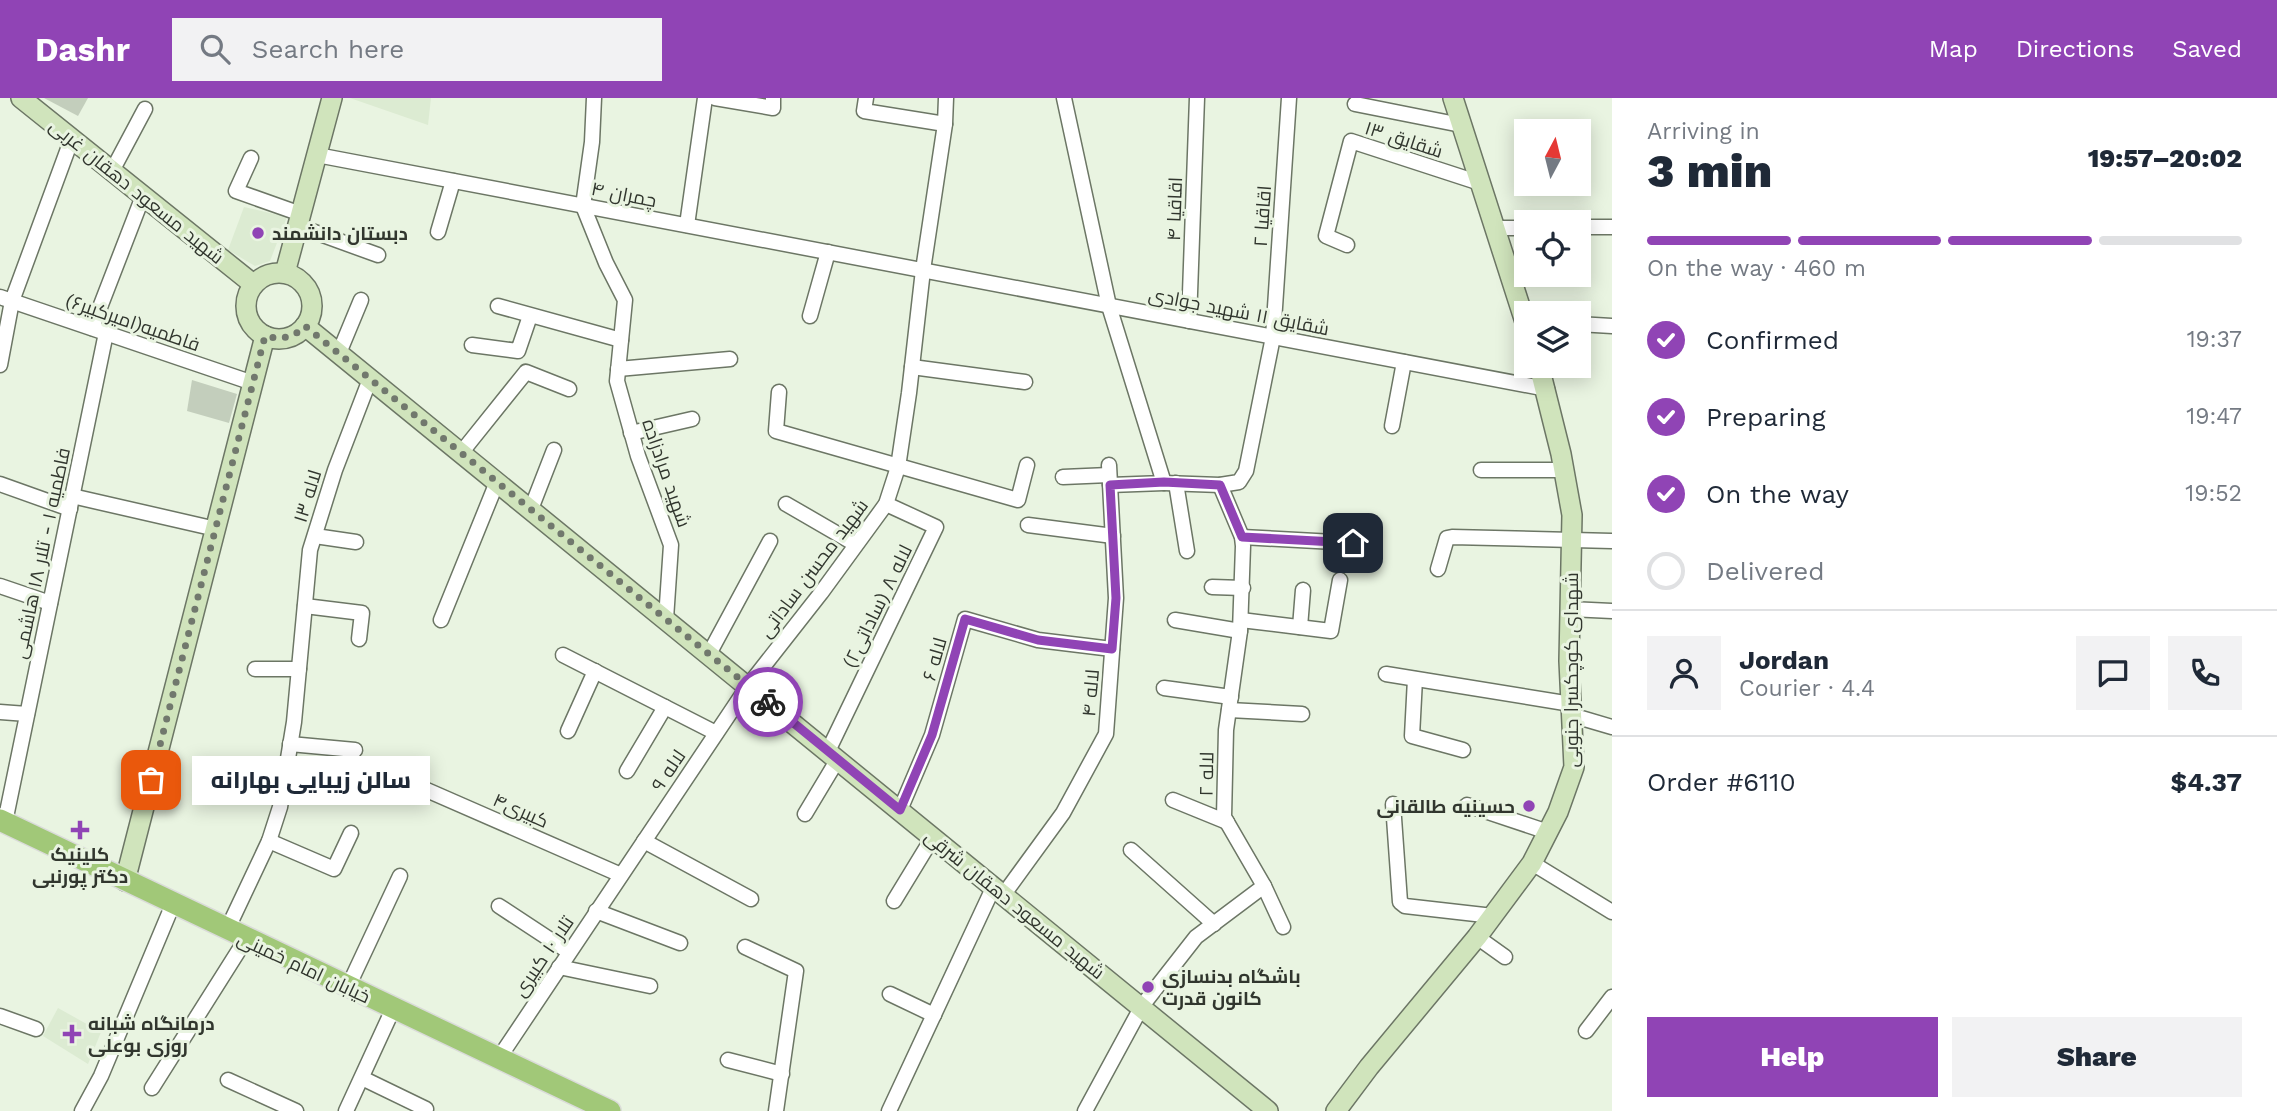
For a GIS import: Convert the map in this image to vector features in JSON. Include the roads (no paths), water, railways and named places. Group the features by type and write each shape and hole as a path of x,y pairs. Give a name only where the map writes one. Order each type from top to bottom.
{"main road":[{"name":"شهید مسعود دهقان غربی","path":"22,98 253,284"},
{"path":"285,273 332,98"},
{"path":"1453,98 1518,301"},
{"path":"285,273 304,284 312,305 305,326 297,334 276,339 255,329 248,319 245,307 253,284 268,274 285,273"},
{"name":"شهید مسعود دهقان شرقی","path":"305,326 1268,1111"},
{"path":"125,881 265,336"},
{"name":"شهدای کوچکسرا جنوبی","path":"1336,1111 1477,937 1532,863 1548,832 1574,767 1570,609 1572,515 1543,378"},
{"name":"خیابان امام خمینی","path":"3,821 610,1111"}],"street":[{"path":"583,205 592,142 594,98"},
{"path":"687,225 705,98"},
{"path":"715,98 773,108 773,98"},
{"path":"866,98 864,111 945,124"},
{"name":"شهید محسن ساداتی","path":"748,686 821,593 886,503 898,467 945,124 946,98"},
{"path":"1064,98 1109,306 1170,483 1187,551"},
{"name":"اقاقیا ۴","path":"1189,321 1197,98"},
{"name":"اقاقیا ۲","path":"1220,485 1239,482 1247,471 1273,337 1289,98"},
{"path":"1355,104 1461,125"},
{"path":"112,171 145,108"},
{"path":"0,365 6,299 72,138"},
{"name":"شقایق ۱۳","path":"1347,245 1326,236 1352,141 1480,183"},
{"name":"چمران ۴","path":"317,155 923,271"},
{"path":"251,158 236,191 377,255"},
{"path":"438,232 453,181"},
{"name":"فاطمیه ۱ - تلار ۱۸ هاشمی","path":"3,821 71,502 99,330 143,196"},
{"name":"شهید مرادزاده","path":"583,205 606,263 625,300 617,381 638,456 671,545 666,619"},
{"path":"1591,227 1612,227"},
{"path":"1495,228 1514,228"},
{"path":"810,316 828,252"},
{"name":"شقایق ۱۱ شهید جوادی","path":"923,271 1547,389"},
{"name":"فاطمیه(امیرکبیر۶)","path":"6,299 253,383"},
{"path":"339,353 361,300"},
{"path":"498,306 621,340"},
{"path":"471,345 517,351 530,316"},
{"path":"1591,325 1612,327"},
{"path":"618,369 730,359"},
{"path":"1392,426 1404,362"},
{"path":"912,367 1026,382"},
{"path":"461,453 526,372 569,389"},
{"name":"لاله ۱۳","path":"227,930 269,841 280,807 299,669 310,550 335,470 370,379"},
{"path":"779,392 776,431 898,467 1018,500 1027,465"},
{"path":"631,433 692,419"},
{"path":"531,509 554,450"},
{"path":"1481,470 1564,471"},
{"path":"1063,477 1109,475 1170,483 1220,485"},
{"name":"لاله ۴","path":"889,1111 934,1015 999,890 1063,813 1106,734 1116,598 1109,475"},
{"path":"441,621 497,482"},
{"path":"0,484 71,502 216,528"},
{"name":"لاله ۲","path":"1220,485 1242,537 1243,588 1226,730 1224,817 1264,886 1283,927"},
{"name":"لاله ۸ (ساداتی۲)","path":"833,755 936,527 886,503"},
{"path":"786,504 855,544"},
{"path":"1028,526 1113,536"},
{"path":"315,536 356,542"},
{"path":"1242,537 1353,543"},
{"path":"1438,569 1447,538 1452,537 1612,541"},
{"path":"709,654 770,541"},
{"path":"1175,620 1331,631 1340,580"},
{"path":"0,586 50,603"},
{"path":"1212,587 1243,588"},
{"path":"1300,627 1303,590"},
{"path":"305,606 362,613 359,639"},
{"path":"1570,609 1612,611"},
{"name":"لاله ۶","path":"900,810 932,735 965,619 1038,640 1112,649"},
{"path":"563,654 716,733"},
{"path":"255,669 299,669"},
{"path":"568,731 595,671"},
{"path":"1386,674 1571,709 1612,727"},
{"path":"1415,679 1412,736 1463,750"},
{"name":"لاله ۹","path":"621,875 748,686"},
{"path":"1164,688 1302,715"},
{"path":"627,771 666,707"},
{"path":"0,712 27,714"},
{"path":"290,744 355,750"},
{"path":"805,814 833,755"},
{"name":"کبیری۴","path":"406,781 621,875"},
{"path":"1174,800 1227,822"},
{"path":"1393,804 1399,902 1405,906 1493,916"},
{"path":"1467,805 1548,832"},
{"path":"269,841 334,869 351,834"},
{"path":"894,901 933,837"},
{"path":"643,841 751,899"},
{"path":"1131,850 1214,924"},
{"path":"1532,863 1610,907"},
{"name":"تلار ۱۰ کبیری","path":"499,1058 621,875"},
{"path":"348,987 400,876"},
{"path":"1085,1111 1142,1006 1196,937 1264,886"},
{"path":"82,1111 101,1076 173,904"},
{"path":"499,906 569,952"},
{"path":"596,911 680,943"},
{"path":"1477,937 1505,957"},
{"path":"152,1088 246,939"},
{"path":"745,947 796,971 776,1111"},
{"path":"559,967 650,986"},
{"path":"890,995 934,1015"},
{"path":"1586,1031 1612,997"},
{"path":"346,1111 393,1009"},
{"path":"0,1016 36,1028"},
{"path":"728,1060 782,1074"},
{"path":"362,1077 426,1109"},
{"path":"228,1080 296,1111"}],"place":[{"name":"دبستان دانشمند","path":"258,233"},
{"name":"سالن زیبایی بهارانه","path":"151,780"},
{"name":"حسینیه طالقانی","path":"1529,806"},
{"name":"کلینیک دکتر پورنبی","path":"80,830"},
{"name":"باشگاه بدنسازی کانون قدرت","path":"1148,987"},
{"name":"درمانگاه شبانه روزی بوعلی","path":"72,1034"}]}
